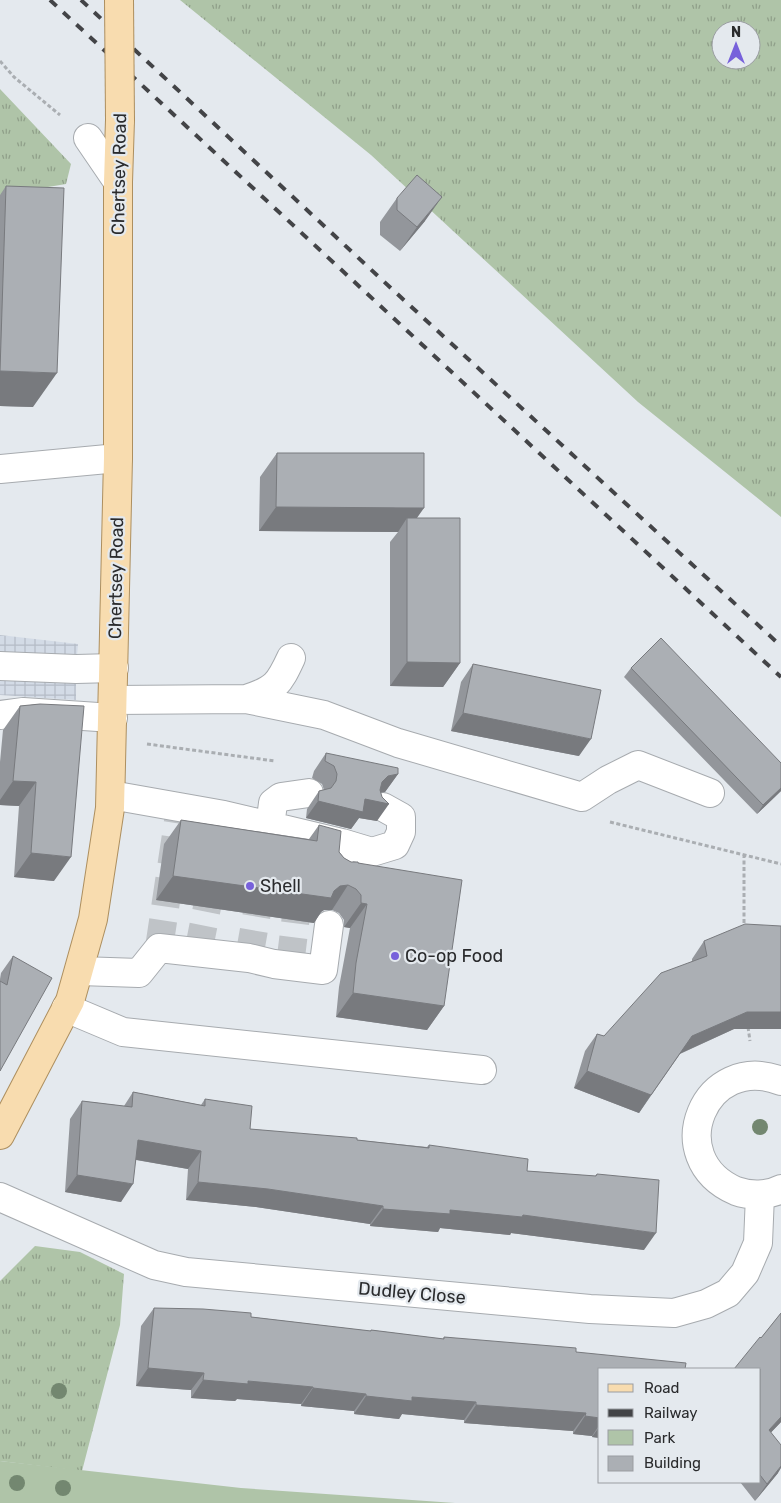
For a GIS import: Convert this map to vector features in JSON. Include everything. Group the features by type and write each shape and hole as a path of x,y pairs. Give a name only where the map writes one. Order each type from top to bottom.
{"main road":[{"name":"Chertsey Road","path":"0,1135 66,1008 80,971 93,919 110,808 118,458 119,0"}],"street":[{"path":"88,138 118,182"},
{"path":"0,469 118,458"},
{"path":"0,715 23,712 113,709 246,699 265,693 281,679 291,658"},
{"path":"0,666 76,669 114,668"},
{"path":"246,699 324,715 398,743 582,797 608,780 638,765 710,793"},
{"path":"270,827 273,803 281,797 309,793"},
{"path":"111,796 224,815 372,852 395,845 401,832 401,817 383,807"},
{"path":"337,871 342,843"},
{"path":"80,971 139,973 159,948 249,958 274,964 323,970 329,925"},
{"path":"66,1008 123,1032 482,1070"},
{"path":"770,1192 741,1193 724,1185 710,1173 700,1157 696,1139 698,1120 705,1103 718,1089 734,1079 752,1075 770,1077 781,1081"},
{"name":"Dudley Close","path":"0,1197 154,1265 186,1272 590,1309 674,1313 706,1304 728,1293 745,1273 758,1244 770,1192"}],"path":[{"path":"0,61 14,77 88,138"},
{"path":"744,934 744,854 781,864"},
{"path":"748,1020 752,1075"}],"shaded area":[{"path":"0,635 78,644 76,700 0,695"}],"green space":[{"path":"180,0 781,0 781,517 638,402 371,155"},
{"path":"0,89 71,164 66,184 0,195"},
{"path":"35,1246 80,1252 124,1274 120,1325 82,1471 0,1461 0,1281"},
{"path":"0,1461 241,1488 455,1503 0,1503"}],"building":[{"path":"417,175 442,197 417,227 397,210 397,198"},
{"path":"6,186 64,188 57,373 0,371"},
{"path":"277,453 424,453 424,508 276,507"},
{"path":"407,518 460,518 460,663 407,662"},
{"path":"661,638 781,763 781,788 763,805 631,668"},
{"path":"473,664 601,690 591,739 463,713"},
{"path":"40,704 84,706 71,857 31,853 36,782 13,781 20,706"},
{"path":"326,753 398,768 398,774 388,776 382,782 380,790 382,797 389,804 365,799 363,812 318,801 319,791 331,788 336,781 337,774 334,766 325,761"},
{"path":"181,820 317,841 319,825 341,831 339,852 351,862 462,880 444,1006 353,993 356,963 367,904 361,903 361,895 356,889 348,885 340,886 334,891 331,898 173,876"},
{"path":"745,924 781,926 781,1012 747,1012 692,1036 651,1095 587,1071 597,1034 604,1036 661,973 707,956 704,941"},
{"path":"13,956 52,978 0,1071 0,981 7,985"},
{"path":"133,1092 205,1106 205,1099 252,1106 250,1129 357,1138 357,1140 429,1148 429,1145 528,1159 527,1171 596,1176 597,1174 659,1180 656,1233 523,1215 522,1217 450,1210 450,1214 383,1209 383,1206 268,1189 198,1182 201,1151 138,1140 133,1184 77,1175 82,1101 132,1107"},
{"path":"154,1308 203,1309 251,1313 251,1317 371,1331 444,1339 444,1337 576,1348 576,1352 686,1363 685,1368 598,1368 598,1418 585,1416 586,1413 476,1405 476,1402 412,1397 412,1401 313,1387 248,1381 248,1384 203,1380 204,1373 148,1368"},
{"path":"781,1313 781,1417 769,1430 781,1445 781,1466 767,1484 761,1476 761,1368 735,1368"}],"tunnel":[{"path":"159,948 180,808"},
{"path":"198,953 214,872"},
{"path":"249,958 263,878"},
{"path":"290,965 300,883"}],"railway":[{"path":"50,0 781,677"},
{"path":"81,0 393,290 781,646"}],"place":[{"name":"Shell","path":"250,886"},
{"name":"Co-op Food","path":"395,956"}]}
